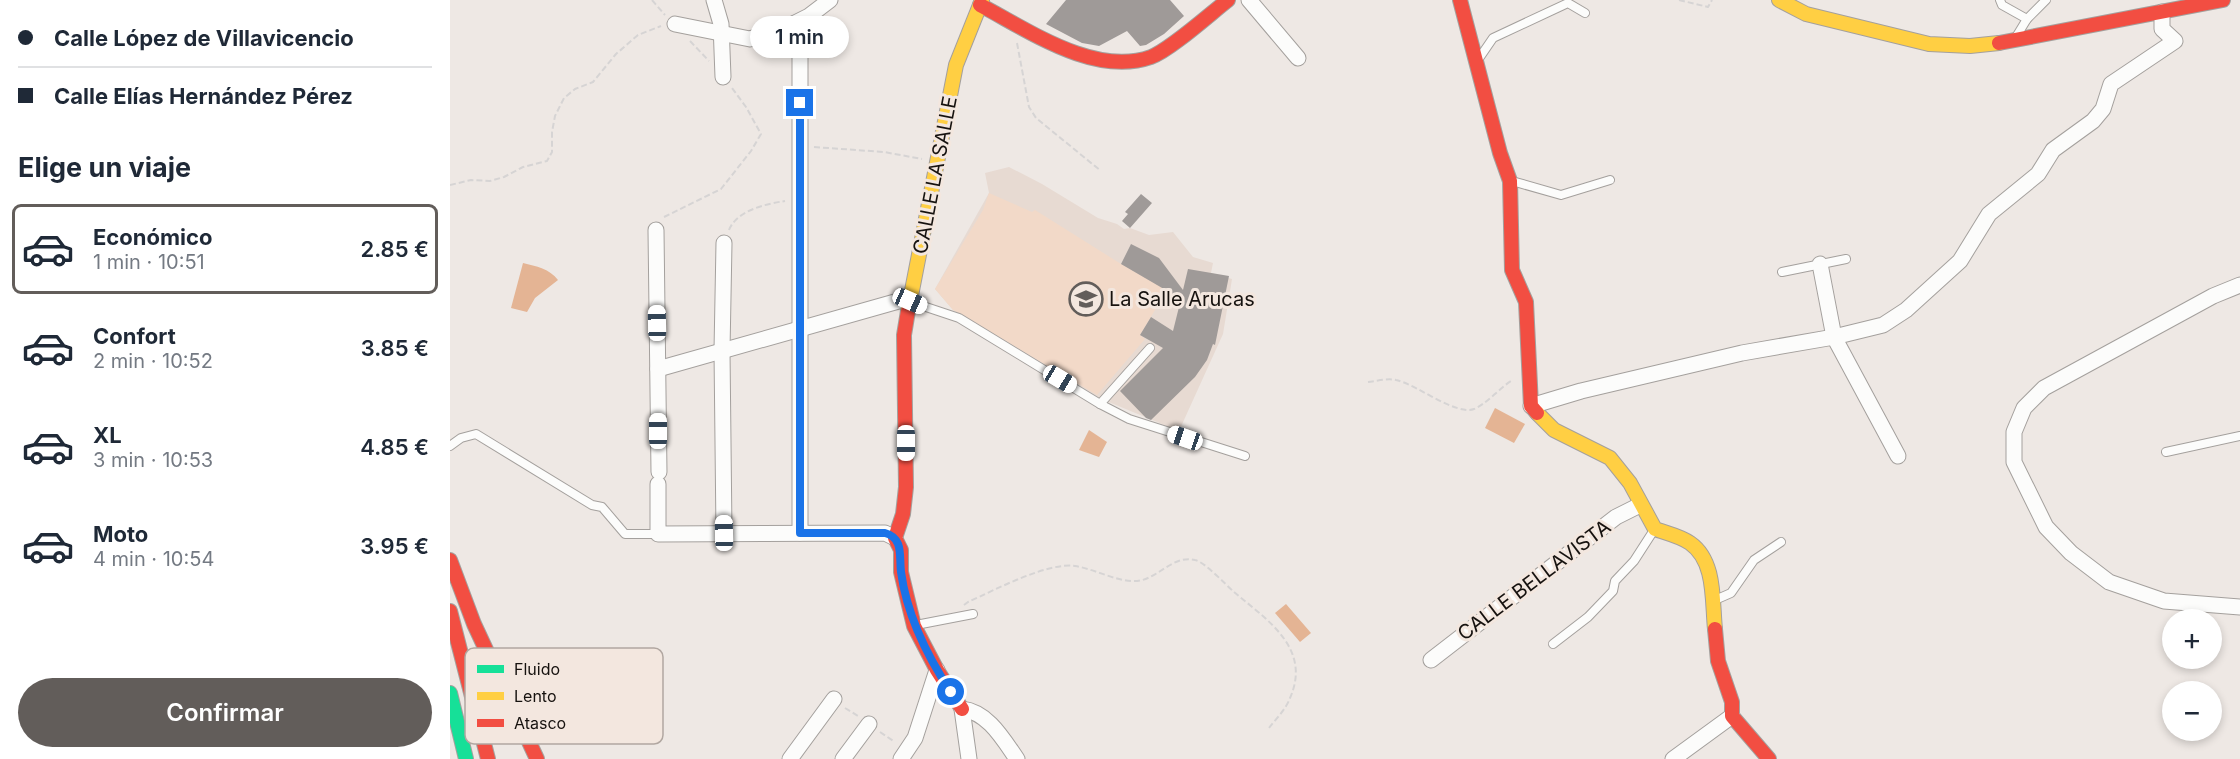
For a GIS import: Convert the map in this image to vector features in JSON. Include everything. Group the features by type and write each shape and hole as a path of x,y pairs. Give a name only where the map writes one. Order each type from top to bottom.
{"street":[{"path":"714,0 721,33 723,77"},
{"path":"675,24 750,39 793,24 809,16 830,0"},
{"path":"977,2 1077,56 1117,62 1151,57 1228,0"},
{"path":"1249,0 1298,58"},
{"path":"1460,0 1500,153 1510,181 1512,270 1526,302 1531,406 1554,430 1610,458 1629,483 1655,529 1688,541 1701,552 1710,575 1718,661 1731,702 1732,716 1769,759"},
{"path":"1779,0 1806,14 1929,44 1970,46 2014,41 2223,0"},
{"name":"CALLE LA SALLE","path":"895,538 902,525 904,512 906,465 904,335 956,65 977,2"},
{"path":"1531,406 1581,391 1742,353 1834,337 1883,325 1906,310 1960,261 1989,214 2038,174 2053,150 2093,121 2103,109 2111,84 2175,41 2162,28 2162,12"},
{"path":"793,24 800,39 800,533"},
{"path":"656,230 658,534 885,533 895,538 901,549 901,572 914,626 937,670 962,709 969,759"},
{"path":"724,243 722,351 724,533"},
{"path":"1820,264 1834,337 1898,456"},
{"path":"2240,285 2213,296 2044,388 2024,408 2014,432 2014,462 2046,527 2071,553 2109,582 2164,601 2240,607"},
{"path":"658,369 902,300 910,301"},
{"name":"CALLE BELLAVISTA","path":"1431,660 1616,517 1640,505"},
{"path":"450,560 485,648"},
{"path":"450,611 465,669"},
{"path":"902,759 915,738 937,670"},
{"path":"450,693 466,759"},
{"path":"790,759 834,699"},
{"path":"962,709 984,717 1001,735 1017,759"},
{"path":"1673,759 1732,716"},
{"path":"843,759 869,724"},
{"path":"484,744 488,759"},
{"path":"530,744 537,759"}],"lane":[{"path":"2000,0 2002,5 2026,19"},
{"path":"2014,41 2026,19 2046,0"},
{"path":"1477,61 1493,38 1568,3 1585,14"},
{"path":"1510,181 1561,195 1610,180"},
{"path":"1782,272 1846,259"},
{"path":"910,301 959,318 1100,404 1130,419 1245,456"},
{"path":"1100,404 1150,348"},
{"path":"450,446 461,438 476,434 592,505 602,507 625,534 658,534"},
{"path":"2166,452 2240,436"},
{"path":"1553,644 1588,617 1612,591 1615,580 1634,561 1655,529"},
{"path":"1711,602 1731,593 1754,560 1781,542"},
{"path":"914,626 973,614"}],"path":[{"path":"652,0 675,24"},
{"path":"1678,0 1707,7 1712,0"},
{"path":"1014,23 1029,107 1036,118 1101,171"},
{"path":"450,184 471,180 490,181 523,167 547,161 552,152 555,116 564,98 575,89 593,82 616,54 638,36 658,26 675,24"},
{"path":"656,230 664,217 721,189 752,151 760,134 746,107 723,77 691,42"},
{"path":"800,146 884,152 937,162"},
{"path":"724,243 732,222 762,205 800,198"},
{"path":"1368,382 1394,379 1415,386 1433,398 1464,411 1475,409 1510,381 1528,375"},
{"path":"952,618 968,602 1047,568 1073,566 1133,581 1149,578 1178,560 1197,560 1273,625 1287,642 1295,659 1296,679 1290,699 1269,728"}],"shaded area":[{"name":"La Salle Arucas","path":"1009,167 1098,218 1117,224 1124,229 1130,228 1149,235 1173,232 1193,257 1213,263 1211,273 1232,279 1223,334 1179,431 1099,398 953,310 935,289 989,193 985,173"},
{"path":"989,193 1032,212 1035,210 1167,290 1140,335 1145,339 1097,395 953,310 935,289 983,210"},
{"path":"523,263 547,271 558,280 535,298 527,312 511,308"},
{"path":"1495,408 1525,424 1514,443 1485,428"},
{"path":"1089,430 1107,442 1099,457 1079,450"},
{"path":"1286,604 1311,633 1300,642 1275,613"}],"building":[{"path":"1066,0 1170,0 1184,16 1164,34 1146,45 1140,46 1127,31 1099,46 1082,43 1046,24"},
{"path":"1141,194 1152,203 1130,228 1122,221 1128,214 1125,212"},
{"path":"1131,244 1159,258 1183,290 1188,269 1229,276 1215,345 1213,344 1207,360 1195,377 1151,420 1146,418 1120,391 1163,348 1140,335 1151,317 1173,331 1181,299 1121,264"}],"traffic: fast":[{"path":"450,693 466,759"}],"traffic: slow":[{"path":"908,311 956,65 982,0"},
{"path":"1779,0 1806,14 1929,44 1970,46 1999,43"},
{"path":"1537,413 1554,430 1610,458 1630,483 1655,529 1682,538 1698,551 1709,571 1715,629"}],"traffic: jam":[{"path":"980,5 1062,48 1107,61 1129,62 1159,53 1179,40 1228,0"},
{"path":"1460,0 1500,153 1510,181 1512,270 1526,302 1531,406 1537,413"},
{"path":"1999,43 2223,0"},
{"path":"908,311 904,335 906,487 903,514 895,538 901,550 901,572 914,626 937,670 962,709"},
{"path":"450,560 485,648"},
{"path":"450,611 465,669"},
{"path":"1715,629 1718,661 1732,702 1732,716 1769,759"},
{"path":"484,744 488,759"},
{"path":"530,744 537,759"}],"place":[{"name":"La Salle Arucas","path":"1086,299"}],"route":[{"path":"800,103 800,533 885,533 895,538 901,549 901,572 914,626 951,692"}]}
